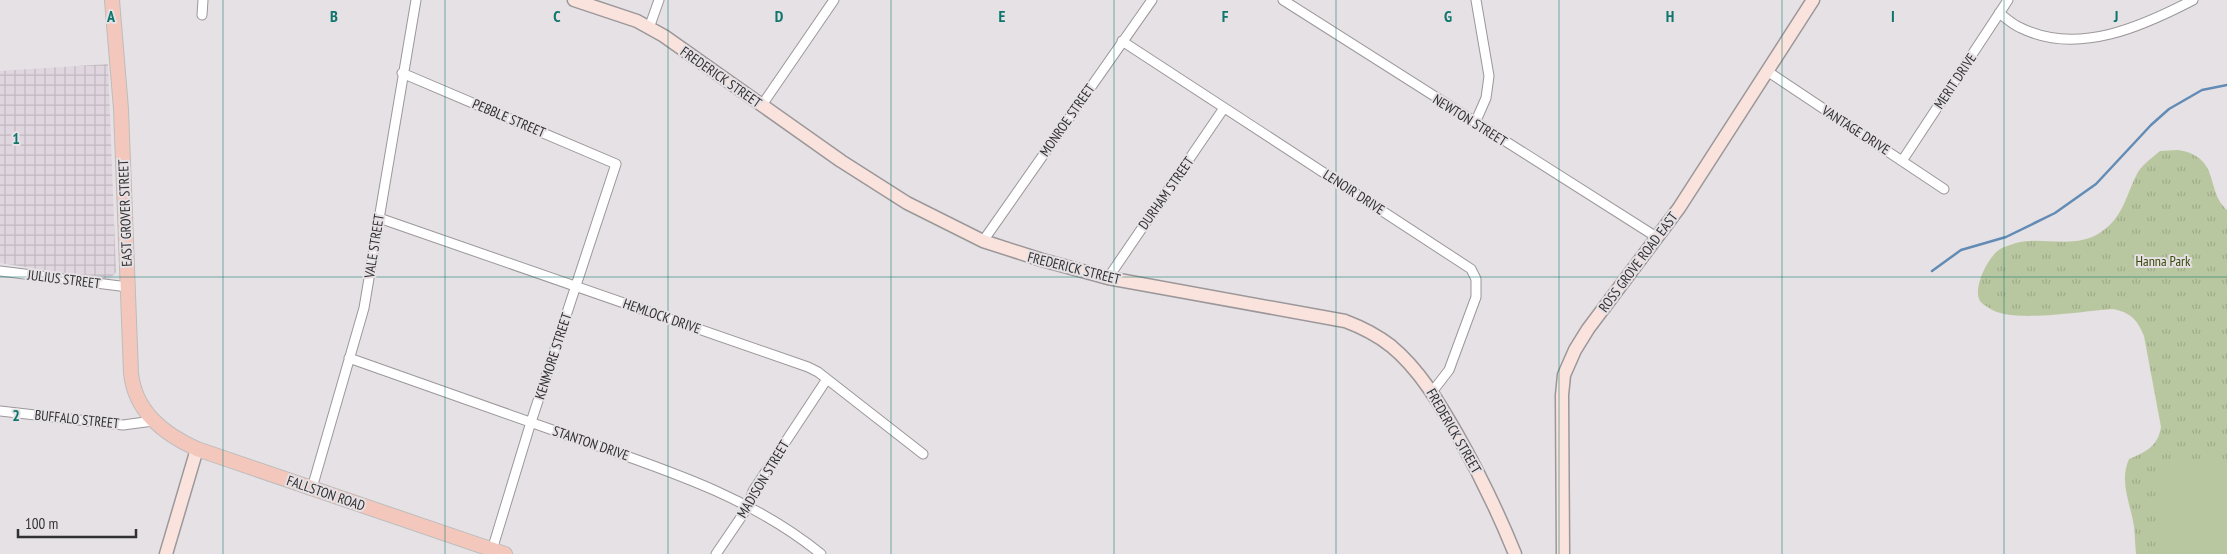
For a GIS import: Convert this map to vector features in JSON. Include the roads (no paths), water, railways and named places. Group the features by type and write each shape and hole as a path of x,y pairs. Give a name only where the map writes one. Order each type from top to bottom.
{"main road":[{"name":"EAST GROVER STREET","path":"112,0 121,109 132,382 138,400 153,421"},
{"name":"FALLSTON ROAD","path":"153,421 175,438 197,449 499,552"}],"street":[{"path":"202,15 203,0"},
{"name":"VALE STREET","path":"312,488 364,308 402,73 416,0"},
{"name":"FREDERICK STREET","path":"574,0 605,9 664,36 841,162 907,203 983,241 1033,258 1108,278 1345,321 1362,327 1391,346 1432,392 1485,485 1514,554"},
{"path":"649,28 659,0"},
{"path":"762,105 834,0"},
{"name":"MONROE STREET","path":"983,241 1152,0"},
{"name":"NEWTON STREET","path":"1283,0 1658,238"},
{"path":"1475,123 1486,98 1488,76 1476,0"},
{"name":"ROSS GROVE ROAD EAST","path":"1563,554 1562,395 1564,375 1572,356 1588,329 1658,238 1813,0"},
{"name":"MERIT DRIVE","path":"1902,160 2008,0"},
{"path":"1999,13 2020,28 2031,32 2076,39 2127,31 2161,17 2193,0"},
{"name":"LENOIR DRIVE","path":"1122,42 1471,269 1476,280 1476,296 1449,370 1432,392"},
{"name":"VANTAGE DRIVE","path":"1767,71 1944,189"},
{"name":"PEBBLE STREET","path":"402,73 616,164"},
{"name":"DURHAM STREET","path":"1108,278 1224,108"},
{"name":"KENMORE STREET","path":"499,552 531,422 616,164"},
{"name":"HEMLOCK DRIVE","path":"379,218 792,360 827,379 923,454"},
{"name":"JULIUS STREET","path":"0,271 128,287"},
{"name":"STANTON DRIVE","path":"349,358 669,471 728,495 804,541 821,554"},
{"name":"MADISON STREET","path":"716,554 748,507 753,491 827,379"},
{"name":"BUFFALO STREET","path":"0,411 123,425 153,421"},
{"path":"166,554 197,449"}],"waterway":[{"path":"1932,271 1961,250 2006,237 2055,213 2096,184 2151,125 2169,109 2202,90 2227,85"}],"park label":[{"name":"Hanna Park","path":"2163,261"}]}
